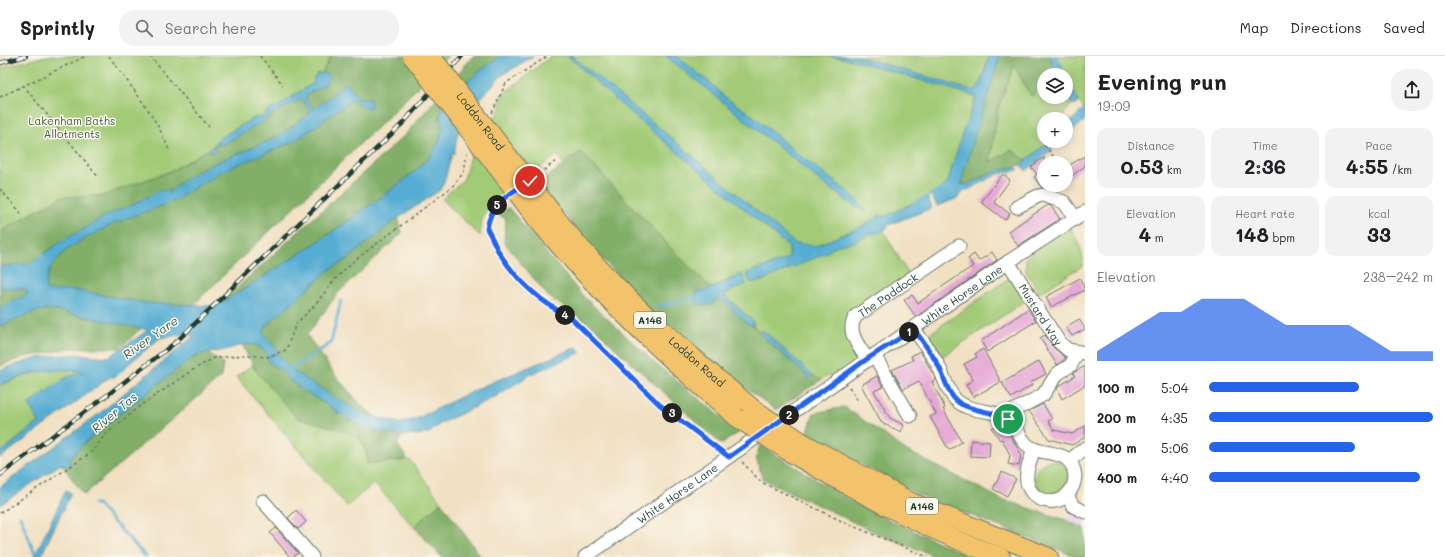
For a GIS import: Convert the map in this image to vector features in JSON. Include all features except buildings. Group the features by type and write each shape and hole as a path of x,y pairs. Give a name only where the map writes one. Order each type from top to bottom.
{"highway":[{"name":"Loddon Road","path":"412,56 545,216 598,267 637,308 676,344 796,447 870,500 910,519 1001,557"},
{"name":"Loddon Road","path":"431,56 587,277 636,328 736,417 911,502 1049,557"}],"street":[{"path":"1017,207 1043,195 1064,202 1080,216"},
{"name":"White Horse Lane","path":"585,557 870,357 914,329 1008,262 1080,216"},
{"name":"The Paddock","path":"910,416 870,357 852,334 851,327 856,316 959,246"},
{"name":"Mustard Way","path":"1008,262 1059,342 1068,350 1081,353"},
{"path":"914,329 939,366 944,380 955,399 970,408 999,414 1012,422 1027,445 1034,449 1060,455 1069,461 1074,470 1074,481 1067,495 1058,501 1046,501 1032,492 1027,476 1034,449"},
{"path":"1008,419 1013,411 1043,395 1056,374 1071,365 1081,353"},
{"path":"1069,461 1085,448"},
{"path":"1067,495 1073,506 1085,512"},
{"path":"263,501 312,557"}],"path":[{"path":"0,97 22,85 86,56"},
{"path":"109,56 164,134 169,150"},
{"path":"150,56 209,127"},
{"path":"260,56 283,85"},
{"path":"495,108 499,94 506,83 548,56"},
{"path":"22,85 99,178"},
{"path":"0,513 92,452 104,436 140,406 191,371 214,358 245,355 267,357 286,350 296,324 355,260 452,187 464,172 468,150"},
{"path":"535,177 556,161"},
{"path":"0,188 21,213"},
{"path":"508,196 491,212 487,229 500,253 515,274 537,296 553,308 571,318 586,331 660,405 732,455 761,482 848,524 928,557"},
{"path":"843,377 858,401"}],"shaded area":[{"path":"1085,505 1085,529 1066,520"}],"green space":[{"name":"Lakenham Baths Allotments","path":"46,56 331,56 321,76 303,94 171,171 102,196 61,197 0,232 0,68"},
{"path":"331,56 448,56 395,110 194,304 170,306 151,319 120,348 73,348 24,357 0,366 0,232 61,197 102,196 171,171 303,94 321,76"},
{"path":"473,56 501,56 481,70 440,115 442,130 439,141 430,157 394,188 322,239 217,306 405,135"},
{"path":"551,56 989,56 948,181 942,189 877,220 910,277 851,316 863,356 843,372 825,377 821,380 810,375 764,331 760,332 753,325 753,321 723,294 742,274 711,288 668,245 581,152 563,163 557,155 494,202 482,218 480,236 442,199 464,179 470,156 500,110 501,96"},
{"path":"1000,56 1048,56 1054,68 1037,68 1037,90 1031,96 1014,66 998,108 990,162 1011,150 1027,161 1024,164 999,170 963,185 961,180"},
{"path":"1057,56 1085,56 1085,110 1078,101 1073,90 1073,68 1063,68"},
{"path":"1014,66 1032,96 1037,91 1037,104 1072,104 1066,112 1037,112 1037,148 1041,148 1027,161 1011,150 990,163 998,108"},
{"path":"581,152 668,245 711,288 708,290 715,299 719,296 750,325 753,325 761,335 808,377 808,379 812,375 821,380 776,410 712,364 639,301 538,184"},
{"path":"508,207 582,295 657,365 740,432 721,444 616,349 594,327 548,296 504,242 506,219 499,215"},
{"path":"398,218 402,233 338,293 307,335 338,379 363,407 402,436 397,444 407,459 367,464 368,459 361,439 342,430 297,418 258,373 243,345 251,344 262,349 267,354 275,347 263,333 267,325 329,270 349,258"},
{"path":"1070,227 1078,241 1083,261 1082,266 1040,293 1026,272 1026,257"},
{"path":"1012,276 1028,299 943,356 929,334"},
{"path":"207,352 223,364 221,377 84,495 61,464 64,464 67,467 69,460 82,445 118,415 189,360"},
{"path":"252,365 258,373 342,430 361,439 368,460 367,463 410,460 441,502 414,527 374,483 347,506 236,377"},
{"path":"61,369 85,372 29,404 39,422 0,453 0,385 43,370"},
{"path":"845,407 907,451 1001,499 1066,520 1085,529 1085,557 1078,557 1059,550 916,494 807,434 814,413"},
{"path":"760,445 859,506 971,557 935,556 885,537 763,479 756,458"},
{"path":"1049,461 1055,461 1059,462 1066,468 1069,478 1068,485 1062,492 1055,495 1049,495 1045,494 1038,488 1035,481 1035,475 1036,471 1042,464"},
{"path":"441,502 481,557 442,557 414,527"}],"water":[{"path":"501,56 534,56 502,75 465,115 457,137 454,154 452,154 444,183 440,190 390,224 349,258 329,270 267,325 263,333 278,353 268,356 258,346 246,344 195,356 118,415 82,445 69,460 70,465 67,467 64,464 61,464 0,505 0,487 100,413 194,336 186,334 160,338 125,367 0,458 0,453 39,422 29,404 67,377 83,372 72,370 51,370 30,374 0,385 0,370 40,357 76,354 109,357 148,330 49,309 34,312 0,326 0,308 26,295 27,291 24,289 0,288 0,267 30,263 62,241 109,214 134,204 160,190 171,191 182,182 206,167 282,134 310,113 302,99 279,110 266,120 226,143 221,145 216,143 215,150 211,153 209,152 218,139 253,118 263,117 270,109 277,107 308,86 313,85 314,78 318,73 328,74 330,77 324,85 306,95 306,99 314,109 342,87 343,83 347,84 359,99 370,99 371,107 365,109 353,99 301,137 286,145 222,171 181,196 178,200 122,220 120,223 118,222 83,240 60,256 52,266 47,277 46,290 49,291 74,290 146,303 217,306 322,239 394,188 415,171 430,157 439,141 442,130 440,115 445,100 481,70"},
{"path":"568,56 572,56 669,136 794,243 815,246 865,225 871,219 876,220 879,215 886,216 927,197 932,208 888,225 886,229 878,233 873,233 854,242 838,245 824,254 761,281 751,283 746,273 787,259 789,256 789,247 617,101"},
{"path":"666,56 676,56 713,85 722,95 756,118 798,154 851,194 866,211 853,205 829,188"},
{"path":"828,56 857,56 974,91 980,85 989,56 1000,56 973,140 961,184 967,185 999,170 1017,167 1018,170 998,174 960,194 958,198 937,206 931,195 942,189 948,181 962,134 975,102 975,96 853,60"},
{"path":"1048,56 1057,56 1063,68 1054,68"},
{"path":"1073,90 1078,101 1076,105 1072,104"},
{"path":"1085,108 1085,120 1073,131 1073,119"},
{"path":"1041,148 1054,148 1044,156 1037,156 1037,162 1026,171 1021,165"},
{"path":"742,274 746,284 723,295 753,321 753,325 749,325 719,297 715,299 712,305 698,305 695,297 698,291 708,290"},
{"path":"761,330 764,331 812,375 807,380 808,376 761,335"},
{"path":"577,347 580,353 531,374 495,397 440,424 428,434 402,436 379,432 353,422 342,414 337,414 338,412 298,387 286,377 286,373 268,362 268,357 278,354 291,369 337,399 367,415 401,423 418,418 483,386"},
{"path":"66,490 71,493 41,556 34,557"}],"waterway":[{"path":"915,203 945,187"},
{"path":"658,306 699,297"},
{"path":"291,369 331,343 341,301"},
{"path":"113,377 125,367"},
{"path":"94,504 97,504 146,557"},
{"path":"20,516 35,554"}],"railway":[{"path":"0,63 26,56"},
{"path":"0,475 176,342 403,123 462,56"}],"route":[{"path":"530,181 502,199 491,212 488,221 487,229 500,253 515,274 537,296 553,308 571,318 586,331 660,405 693,428 729,457 867,359 914,329 939,366 949,391 955,399 961,404 970,408 999,414 1008,419"}],"water label":[{"name":"River Yare","path":"150,337"},
{"name":"River Tas","path":"114,412"}]}
